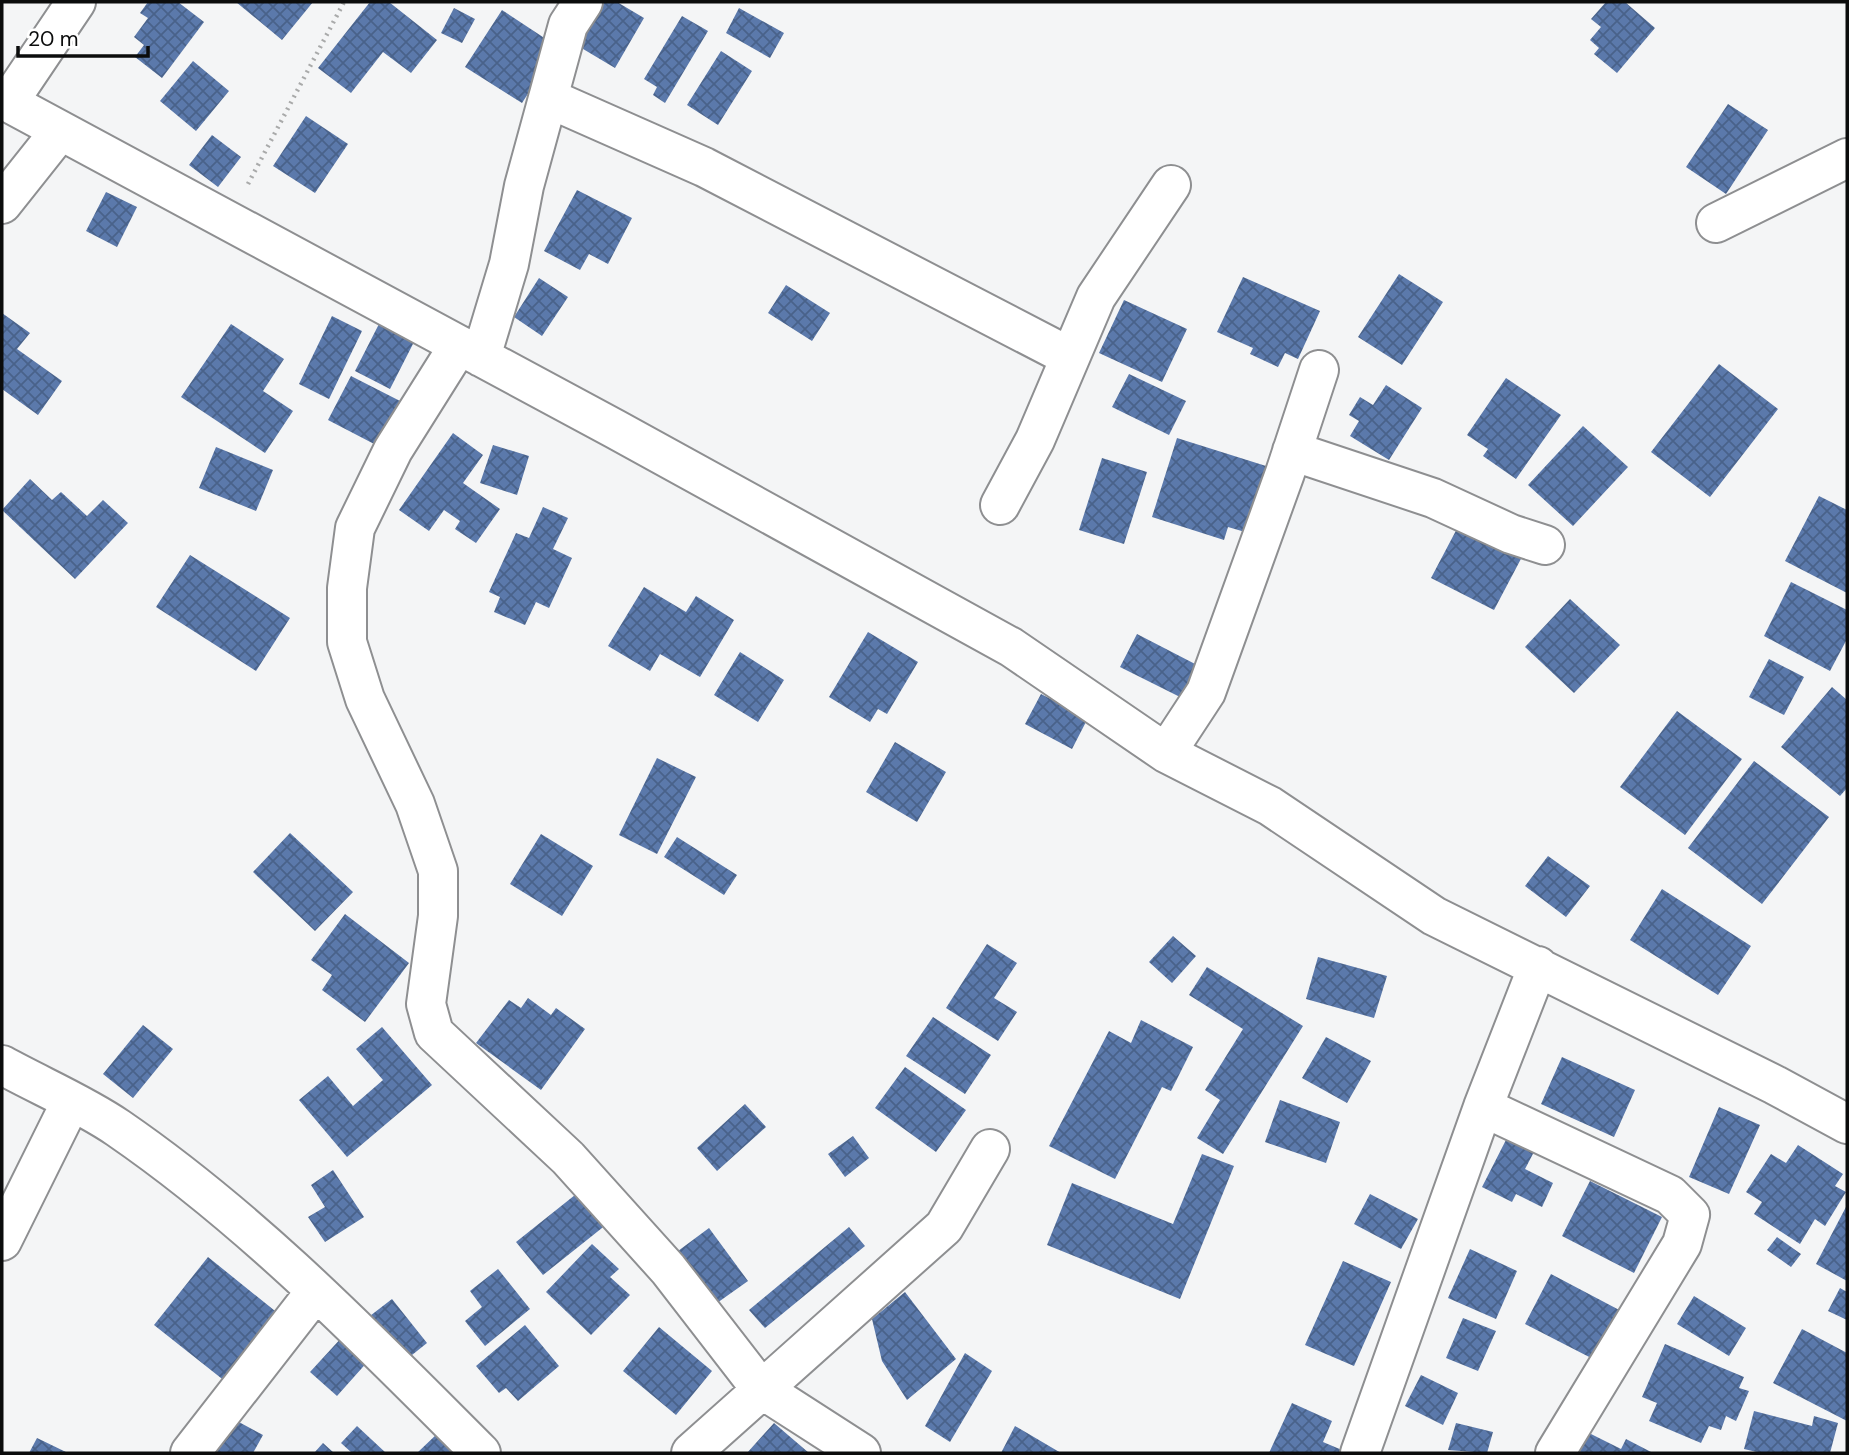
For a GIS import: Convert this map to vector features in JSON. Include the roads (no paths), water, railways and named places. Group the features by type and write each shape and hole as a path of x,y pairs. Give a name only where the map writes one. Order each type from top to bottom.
{"street":[{"path":"76,2 5,101 1011,647 1166,753 1270,806 1434,916 1538,966 1847,1124"},
{"path":"583,2 568,25 524,186 509,264 470,351 393,450 355,528 347,587 347,642 365,699 415,804 438,871 438,916 426,1004 434,1032 568,1158 668,1269 760,1388 861,1453"},
{"path":"548,98 704,167 1070,357"},
{"path":"2,204 60,131"},
{"path":"1716,223 1847,158"},
{"path":"1000,505 1035,440 1096,296 1171,185"},
{"path":"1166,753 1206,692 1319,370"},
{"path":"1292,451 1433,498 1510,534 1545,545"},
{"path":"1360,1453 1483,1107 1538,966"},
{"path":"2,1065 117,1127 227,1212 316,1292 481,1453"},
{"path":"2,1241 71,1102"},
{"path":"1483,1107 1670,1195 1690,1215 1682,1244 1555,1453"},
{"path":"691,1453 760,1388 843,1319 944,1227 990,1149"},
{"path":"190,1453 316,1292"}]}
